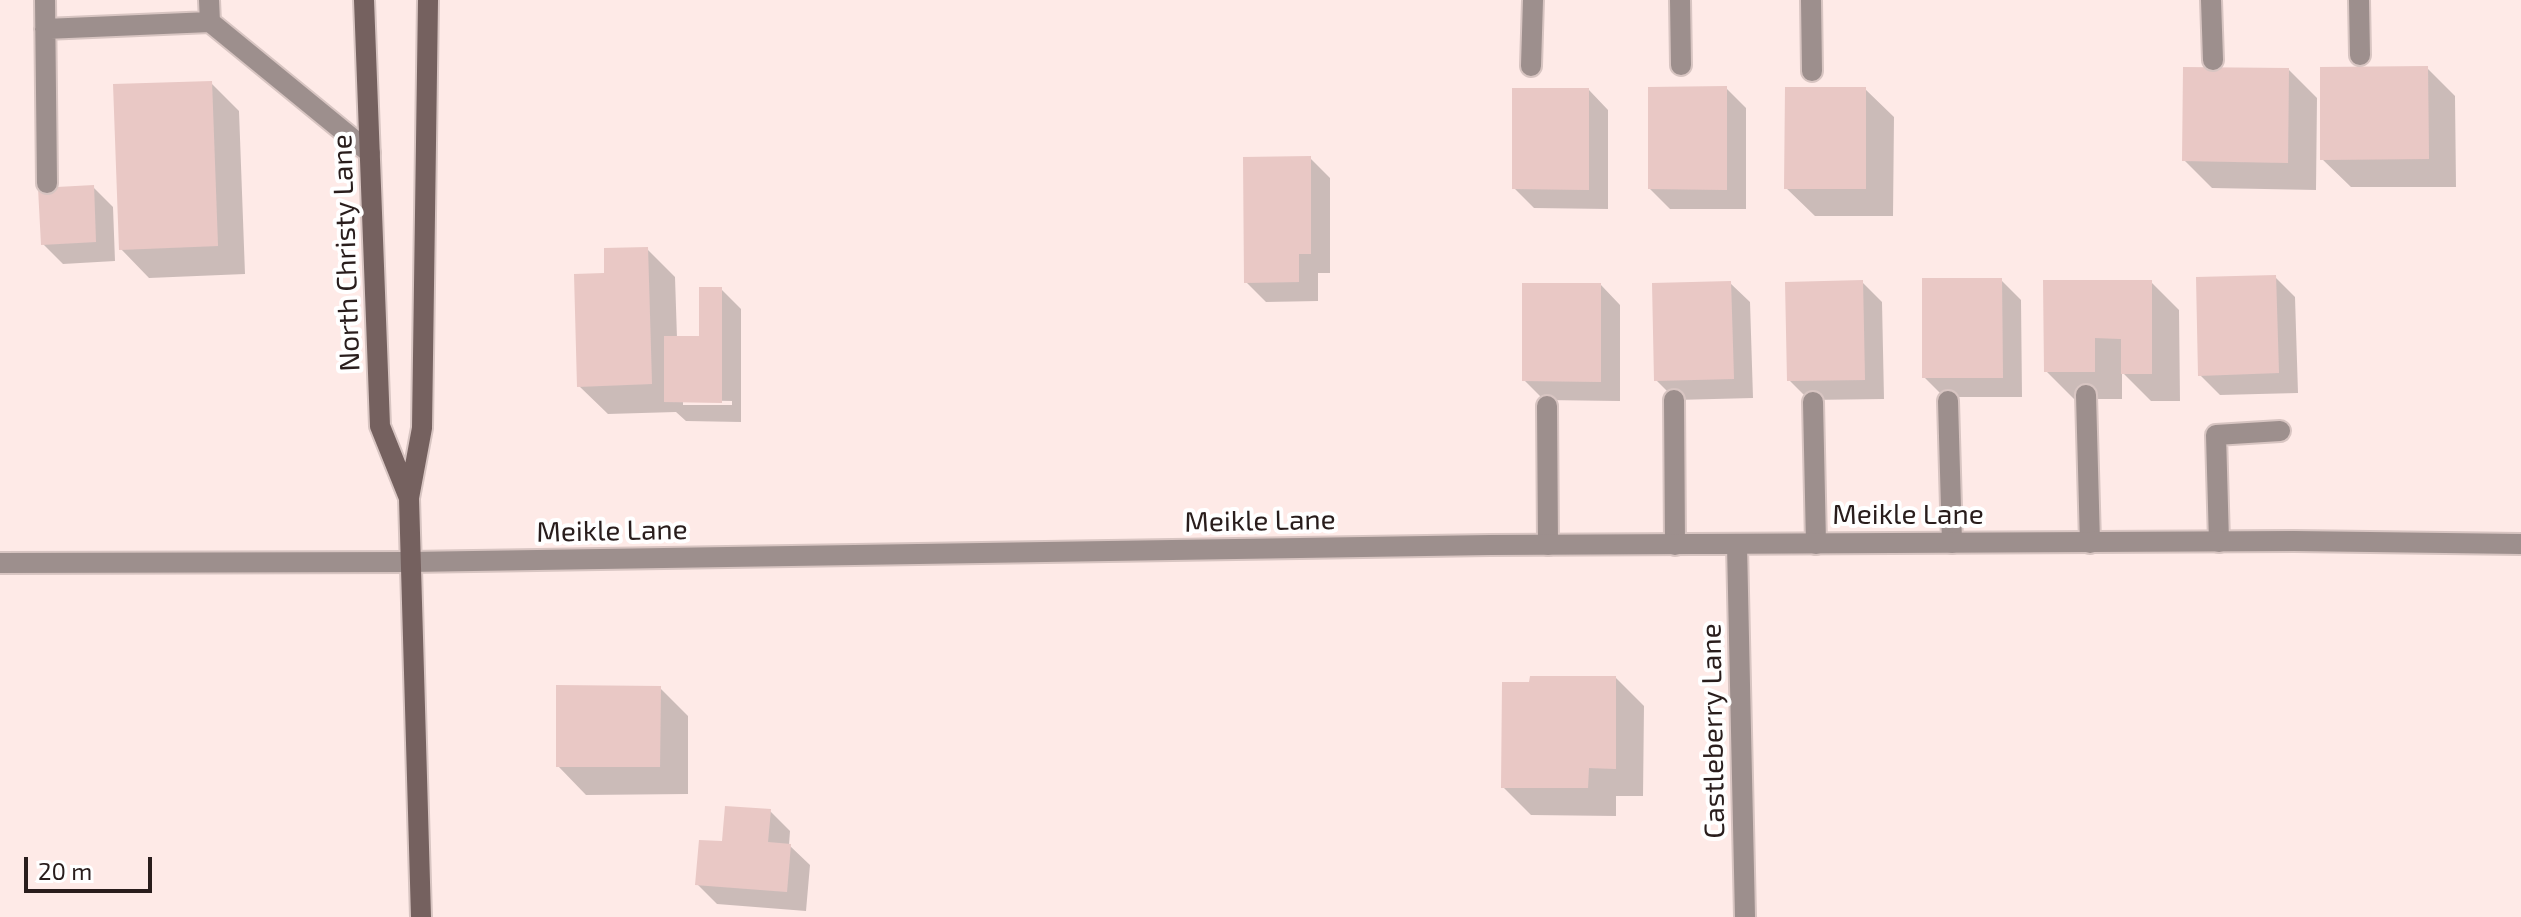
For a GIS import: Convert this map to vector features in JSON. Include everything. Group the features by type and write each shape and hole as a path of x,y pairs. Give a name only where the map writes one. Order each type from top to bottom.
{"street":[{"path":"45,0 47,183"},
{"path":"209,0 210,22"},
{"name":"North Christy Lane","path":"364,0 380,426 409,498"},
{"name":"North Christy Lane","path":"421,917 409,498 422,428 428,0"},
{"path":"1531,66 1533,0"},
{"path":"1680,0 1681,65"},
{"path":"1811,0 1812,71"},
{"path":"2211,0 2213,60"},
{"path":"2359,0 2360,55"},
{"path":"45,29 210,22 370,153"},
{"path":"2086,395 2090,543"},
{"path":"1674,400 1675,545"},
{"path":"1948,401 1952,543"},
{"path":"1813,402 1816,544"},
{"path":"1547,406 1548,545"},
{"path":"2219,542 2216,435 2280,431"},
{"name":"Meikle Lane","path":"0,563 410,562 1548,545 2521,544"},
{"name":"Castleberry Lane","path":"1737,545 1745,917"}],"building":[{"path":"2428,66 2429,159 2320,160 2320,67"},
{"path":"2183,67 2289,68 2288,163 2182,161"},
{"path":"212,81 218,246 119,250 113,84"},
{"path":"1727,86 1727,190 1648,189 1648,87"},
{"path":"1785,87 1866,87 1866,189 1784,189"},
{"path":"1512,88 1589,88 1589,190 1512,189"},
{"path":"1311,156 1311,254 1299,254 1299,282 1244,283 1243,157"},
{"path":"94,185 96,242 41,245 38,188"},
{"path":"648,247 652,384 577,387 574,274 604,273 604,248"},
{"path":"2276,275 2279,373 2198,376 2196,277"},
{"path":"1922,278 2002,278 2003,378 1922,378"},
{"path":"1863,280 1865,380 1787,381 1785,282"},
{"path":"2043,280 2152,280 2152,374 2121,374 2121,339 2095,338 2095,372 2044,372"},
{"path":"1731,281 1734,379 1654,381 1652,283"},
{"path":"1522,283 1601,283 1601,382 1522,381"},
{"path":"699,287 722,287 722,403 664,402 664,336 699,336"},
{"path":"1530,676 1616,676 1616,769 1589,768 1588,788 1501,788 1502,682 1529,682"},
{"path":"556,685 661,686 660,767 556,767"},
{"path":"725,806 771,809 768,842 791,844 787,892 695,885 699,840 722,841"}]}
